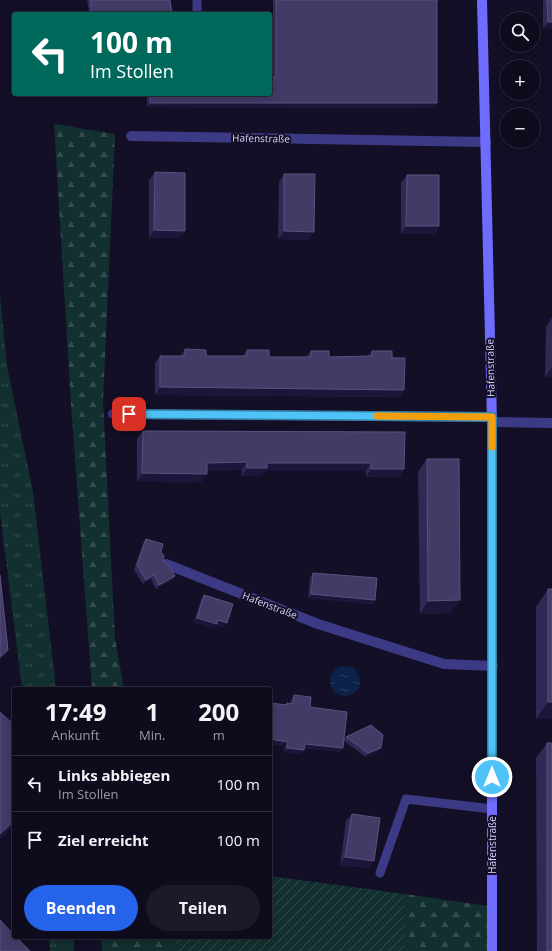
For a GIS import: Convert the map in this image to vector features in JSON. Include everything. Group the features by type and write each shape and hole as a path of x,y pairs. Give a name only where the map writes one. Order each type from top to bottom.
{"street":[{"name":"Hafenstraße","path":"482,0 492,419 492,951"},
{"name":"Hafenstraße","path":"131,136 486,142"},
{"path":"113,414 492,419 552,423"},
{"name":"Hafenstraße","path":"166,564 318,624 444,664 493,666"}],"lane":[{"path":"197,0 197,12"},
{"path":"380,873 406,799 492,809"}],"green space":[{"path":"54,124 115,134 103,401 115,639 124,687 92,687 71,404"},
{"path":"0,295 7,366 33,492 56,687 22,687 0,512"},
{"path":"272,876 405,894 405,951 177,951 176,939 272,939"},
{"path":"405,894 488,906 489,951 405,951"},
{"path":"49,939 74,939 74,951 50,951"},
{"path":"101,939 176,939 177,951 102,951"}],"water":[{"path":"345,666 355,671 360,681 355,691 345,696 335,691 330,681 335,671"}],"building":[{"path":"90,0 170,0 172,12 92,12"},
{"path":"276,0 437,0 437,103 150,103 150,96 272,96 272,77 276,77"},
{"path":"547,0 552,0 552,22 548,22"},
{"path":"155,172 185,173 185,231 154,230"},
{"path":"284,174 315,174 314,232 284,231"},
{"path":"407,175 439,175 439,226 406,226"},
{"path":"185,349 206,350 206,356 247,356 247,350 269,350 269,357 311,357 311,351 329,351 329,357 372,356 372,351 392,351 392,358 405,358 404,390 160,387 160,356 185,356"},
{"path":"143,431 405,432 404,469 371,469 371,463 267,463 267,468 247,468 247,462 207,463 207,474 142,473"},
{"path":"427,459 459,459 460,600 428,601"},
{"path":"146,539 163,544 161,552 164,556 163,561 170,567 175,576 159,585 154,575 146,580 137,565"},
{"path":"313,573 377,578 375,600 311,594"},
{"path":"0,575 8,650 0,657"},
{"path":"548,589 552,589 552,702 548,702"},
{"path":"204,595 233,604 227,623 218,620 217,624 197,618"},
{"path":"294,695 311,697 310,707 347,712 343,748 305,744 304,750 287,748 288,742 272,739 272,703 287,705 287,703 293,704"},
{"path":"0,712 12,723 12,823 0,834"},
{"path":"371,725 383,735 381,748 368,753 346,737"},
{"path":"547,743 552,743 552,951 547,951"},
{"path":"352,814 380,818 374,861 345,857"},
{"path":"0,920 12,933 12,939 18,939 30,951 0,951"}],"slow traffic":[{"path":"377,416 492,417 492,447"}],"route":[{"path":"129,414 492,417 492,777"}]}
